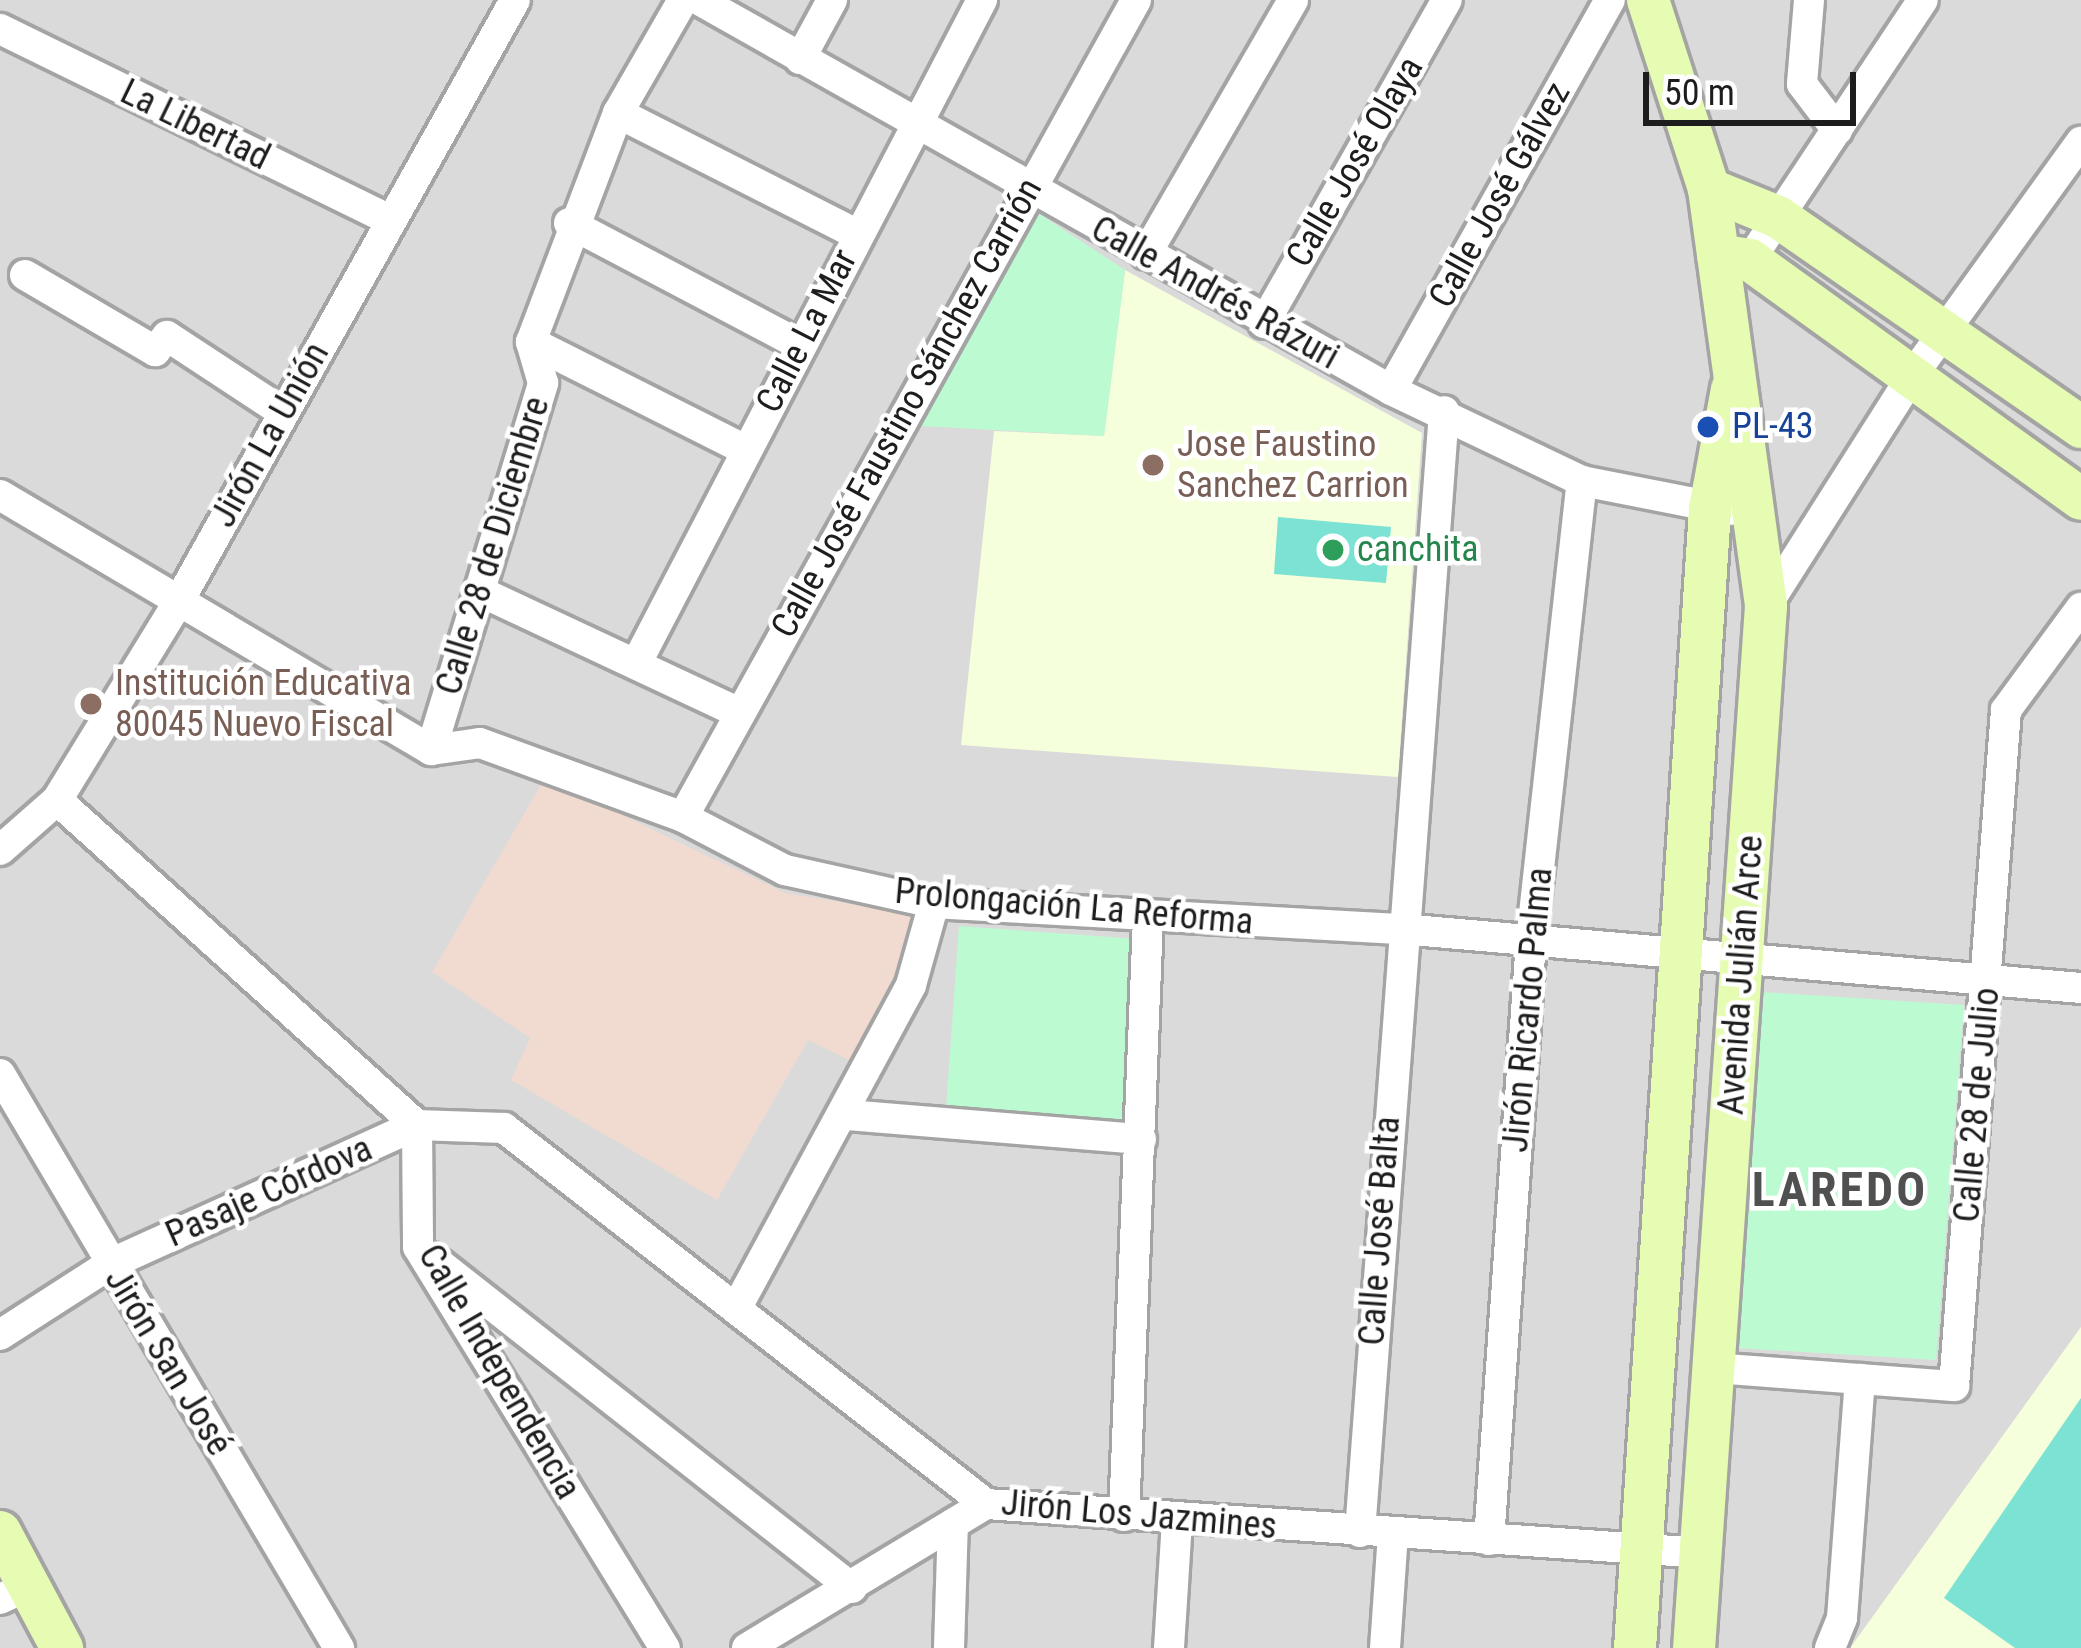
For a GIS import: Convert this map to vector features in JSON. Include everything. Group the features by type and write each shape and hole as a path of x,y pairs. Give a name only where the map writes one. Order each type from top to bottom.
{"main road":[{"name":"Avenida Julián Arce","path":"1635,1648 1710,509 1734,376 1734,258 1648,0"},
{"path":"1709,189 1778,218 2081,428"},
{"path":"1734,258 1912,376 2081,499"},
{"name":"Avenida Julián Arce","path":"1694,1648 1766,606 1760,511 1734,376"},
{"path":"0,1532 14,1592 62,1648"}],"street":[{"name":"Jirón La Unión","path":"0,850 57,800 180,599 281,411 515,0"},
{"path":"683,0 618,113 569,223 531,341 746,450"},
{"name":"Calle Andrés Rázuri","path":"699,0 1264,323 1582,482 1710,509 1760,511"},
{"path":"800,59 832,0"},
{"name":"Calle La Mar","path":"636,664 982,0"},
{"name":"Calle José Faustino Sánchez Carrión","path":"683,818 737,712 1136,0"},
{"path":"1146,254 1293,0"},
{"name":"Calle José Olaya","path":"1264,323 1447,0"},
{"name":"Calle José Gálvez","path":"1390,389 1610,0"},
{"path":"1808,0 1802,85 1837,130"},
{"path":"1734,258 1778,218 1923,0"},
{"name":"La Libertad","path":"0,29 391,220"},
{"path":"618,113 857,234"},
{"path":"1766,606 1912,376 2080,145"},
{"path":"569,223 800,345"},
{"path":"26,275 155,351 166,336 281,411"},
{"name":"Calle 28 de Diciembre","path":"431,750 543,382 531,341"},
{"name":"Calle José Balta","path":"1360,1532 1401,929 1444,412"},
{"name":"Jirón Ricardo Palma","path":"1489,1540 1531,941 1582,482"},
{"path":"0,495 431,750"},
{"path":"479,591 737,712"},
{"name":"Calle 28 de Julio","path":"1714,1368 1954,1386 2006,710 2081,608"},
{"name":"Prolongación La Reforma","path":"431,750 480,743 683,818 785,870 934,903 1401,929 2081,988"},
{"path":"57,800 417,1125"},
{"path":"736,1309 847,1114 911,985 934,903"},
{"path":"1124,1516 1148,918"},
{"name":"Jirón San José","path":"0,1074 339,1648"},
{"path":"847,1114 1141,1139"},
{"name":"Calle Independencia","path":"417,1125 418,1247 665,1648"},
{"name":"Pasaje Córdova","path":"0,1335 110,1264 417,1125"},
{"name":"Jirón Los Jazmines","path":"417,1125 504,1128 986,1504 1393,1535 1702,1552"},
{"path":"418,1247 852,1588"},
{"path":"1830,1648 1842,1618 1860,1379"},
{"path":"747,1648 986,1504"},
{"path":"1169,1648 1177,1520"},
{"path":"950,1648 953,1525"},
{"path":"1385,1648 1393,1535"}],"shaded area":[{"path":"0,0 2081,0 2081,1648 0,1648"},
{"path":"1125,270 1422,433 1398,777 961,745 994,431 1104,436"},
{"name":"canchita","path":"1278,517 1391,527 1386,583 1274,574"},
{"path":"545,778 785,893 920,915 907,978 855,1063 808,1040 717,1200 511,1080 530,1038 432,972"},
{"path":"2081,1327 2081,1648 1850,1648"},
{"path":"2081,1398 2081,1648 2015,1648 1944,1598"}],"green space":[{"path":"1038,213 1125,270 1104,436 921,426"},
{"path":"959,926 1137,939 1123,1122 946,1109"},
{"path":"1761,992 1964,1005 1936,1360 1736,1348"}],"place":[{"name":"PL-43","path":"1708,427"},
{"name":"Jose Faustino Sanchez Carrion","path":"1153,465"},
{"name":"canchita","path":"1333,550"},
{"name":"Institución Educativa 80045 Nuevo Fiscal","path":"91,704"}],"district":[{"name":"LAREDO","path":"1840,1190"}]}
